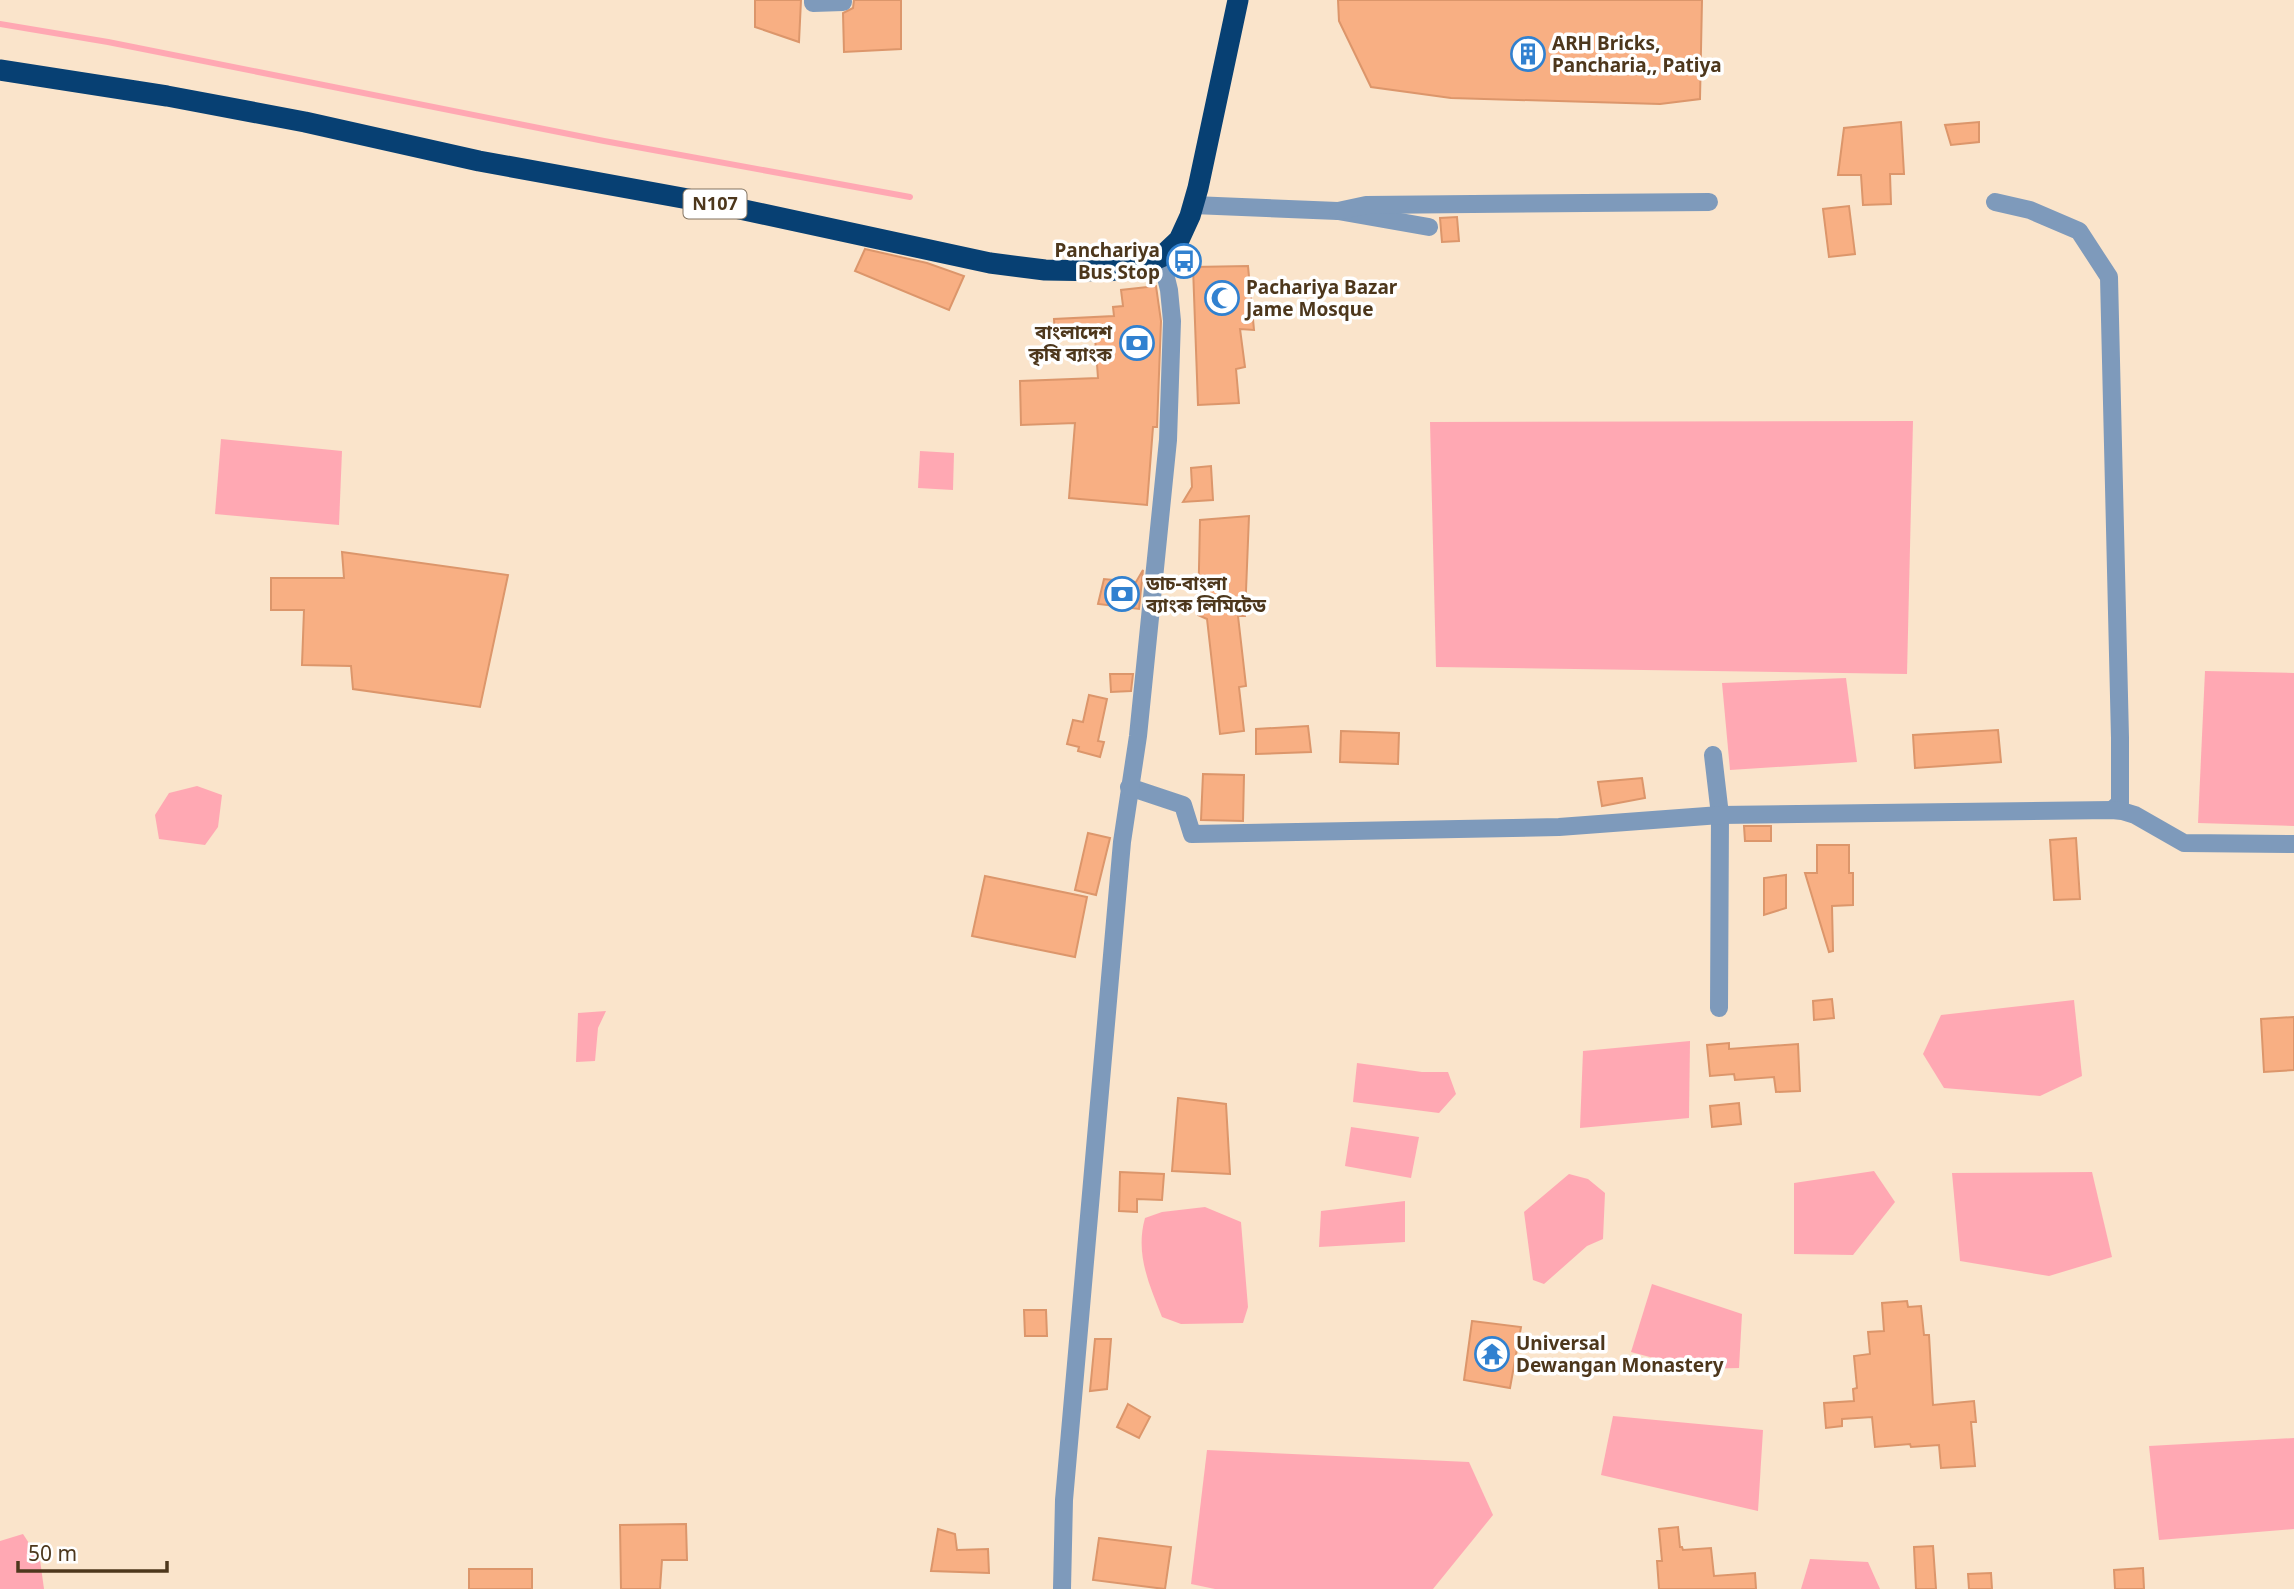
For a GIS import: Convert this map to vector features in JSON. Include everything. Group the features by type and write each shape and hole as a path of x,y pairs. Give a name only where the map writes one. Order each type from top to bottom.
{"highway":[{"path":"1161,257 1179,240 1193,205 1238,0"},
{"name":"N107","path":"0,70 167,96 304,122 479,161 734,208 990,263 1045,270 1108,271 1137,267 1161,257"}],"street":[{"path":"813,0 813,3 843,2"},
{"path":"1338,211 1366,205 1709,202"},
{"path":"1995,202 2029,211 2079,231 2109,277 2120,738 2120,803 2112,810"},
{"path":"1193,205 1338,211 1429,227"},
{"path":"1062,1589 1063,1500 1114,930 1129,787 1138,736 1168,440 1172,321 1169,290 1161,257"},
{"path":"1713,755 1720,815 1719,1008"},
{"path":"1129,787 1183,805 1192,834 1559,827 1720,815 2122,810 2183,843 2294,844"}],"shaded area":[{"path":"1913,421 1907,674 1436,667 1430,422"},
{"path":"221,439 342,451 339,525 215,514"},
{"path":"920,451 954,453 953,490 918,488"},
{"path":"2205,671 2294,673 2294,826 2198,823"},
{"path":"1846,678 1857,762 1730,770 1722,683"},
{"path":"197,786 222,795 218,827 205,845 159,839 155,815 169,793"},
{"path":"2074,1000 2082,1076 2040,1096 1944,1088 1923,1054 1941,1015"},
{"path":"606,1011 598,1028 595,1061 576,1062 578,1013"},
{"path":"1690,1041 1689,1118 1580,1128 1583,1051"},
{"path":"1357,1063 1422,1072 1448,1072 1456,1094 1439,1113 1353,1102"},
{"path":"1351,1127 1419,1137 1411,1178 1345,1166"},
{"path":"1874,1171 1895,1202 1853,1255 1794,1254 1794,1183"},
{"path":"2092,1172 2112,1257 2049,1276 1960,1261 1952,1173"},
{"path":"1569,1174 1588,1179 1605,1193 1603,1239 1587,1246 1544,1284 1533,1280 1524,1212"},
{"path":"1405,1201 1405,1242 1319,1247 1321,1211"},
{"path":"1205,1207 1241,1222 1248,1307 1243,1323 1181,1324 1162,1317 1148,1281 1142,1244 1145,1218 1162,1212"},
{"path":"1652,1284 1742,1314 1739,1368 1695,1369 1631,1352"},
{"path":"1613,1416 1763,1430 1758,1511 1601,1475"},
{"path":"2294,1438 2294,1529 2159,1540 2149,1446"},
{"path":"1207,1450 1469,1462 1493,1515 1433,1589 1215,1589 1191,1584"},
{"path":"23,1534 40,1560 44,1589 0,1589 0,1541"},
{"path":"1810,1559 1868,1562 1880,1589 1801,1589"}],"building":[{"path":"755,0 801,0 799,42 755,27"},
{"path":"854,0 901,0 901,49 844,52 843,13 853,8"},
{"name":"ARH Bricks, Pancharia,, Patiya","path":"1338,0 1702,0 1700,99 1660,104 1451,98 1371,87 1339,21"},
{"path":"1901,122 1904,174 1890,174 1891,204 1863,205 1861,175 1838,175 1844,128"},
{"path":"1979,122 1979,142 1951,145 1945,125"},
{"path":"1849,206 1855,254 1829,257 1823,209"},
{"path":"1457,217 1459,241 1442,242 1440,218"},
{"path":"865,249 927,263 964,276 949,310 855,271"},
{"path":"1248,266 1254,330 1240,329 1245,367 1236,369 1239,403 1198,405 1193,267"},
{"path":"1156,286 1161,321 1157,427 1153,427 1147,505 1069,498 1075,423 1021,425 1020,381 1098,378 1095,337 1055,339 1054,319 1114,316 1113,307 1123,306 1121,290"},
{"path":"1211,466 1213,500 1183,502 1192,487 1191,468"},
{"path":"1249,516 1245,616 1238,616 1246,686 1239,687 1244,731 1220,734 1207,619 1198,615 1200,520"},
{"path":"342,552 508,575 480,707 353,689 351,666 302,665 304,610 271,610 271,578 344,578"},
{"name":"ডাচ-বাংলা ব্যাংক লিমিটেড","path":"1143,570 1139,609 1098,604 1104,579 1136,582"},
{"path":"1110,674 1133,674 1131,691 1111,692"},
{"path":"1089,695 1107,699 1098,741 1104,742 1100,757 1078,751 1079,747 1067,744 1073,720 1083,722"},
{"path":"1308,726 1311,752 1256,754 1256,729"},
{"path":"1998,730 2001,762 1915,768 1913,735"},
{"path":"1341,731 1399,733 1398,764 1340,762"},
{"path":"1203,774 1244,775 1243,821 1201,820"},
{"path":"1642,778 1645,798 1602,806 1598,782"},
{"path":"1744,826 1771,826 1771,841 1745,841"},
{"path":"1088,833 1110,838 1096,895 1075,890"},
{"path":"2076,838 2080,899 2054,900 2050,840"},
{"path":"1817,845 1849,845 1849,873 1853,873 1853,905 1832,906 1833,951 1829,952 1805,873 1817,873"},
{"path":"1786,875 1786,908 1764,915 1764,878"},
{"path":"985,876 1087,897 1075,957 972,936"},
{"path":"1832,999 1834,1018 1814,1020 1813,1001"},
{"path":"2294,1017 2294,1070 2264,1072 2261,1019"},
{"path":"1729,1043 1729,1049 1798,1044 1800,1091 1776,1092 1774,1077 1735,1080 1734,1074 1710,1076 1707,1045"},
{"path":"1178,1098 1226,1104 1230,1174 1172,1171"},
{"path":"1739,1103 1741,1124 1712,1127 1710,1106"},
{"path":"1120,1172 1164,1174 1162,1200 1137,1199 1137,1212 1119,1211"},
{"path":"1907,1301 1908,1307 1921,1306 1924,1335 1929,1335 1933,1405 1974,1401 1976,1422 1971,1422 1975,1466 1941,1468 1939,1445 1875,1447 1872,1417 1842,1419 1842,1426 1826,1428 1824,1403 1854,1401 1853,1389 1857,1388 1854,1356 1870,1354 1868,1332 1884,1331 1882,1303"},
{"path":"1024,1310 1046,1310 1047,1336 1025,1336"},
{"name":"Universal Dewangan Monastery","path":"1472,1321 1521,1327 1510,1388 1464,1380"},
{"path":"1095,1339 1111,1339 1107,1389 1090,1391"},
{"path":"1128,1404 1150,1417 1139,1438 1117,1427"},
{"path":"686,1524 687,1560 662,1560 660,1589 621,1589 620,1525"},
{"path":"1678,1527 1680,1547 1683,1550 1711,1548 1714,1576 1755,1573 1756,1589 1659,1589 1657,1561 1662,1561 1659,1529"},
{"path":"938,1529 955,1534 957,1550 988,1549 989,1573 931,1571"},
{"path":"1099,1538 1171,1547 1165,1589 1093,1580"},
{"path":"1933,1546 1936,1589 1916,1589 1914,1547"},
{"path":"2143,1568 2144,1589 2115,1589 2114,1570"},
{"path":"469,1569 532,1569 532,1589 469,1589"},
{"path":"1991,1573 1992,1589 1969,1589 1968,1574"}],"waterway":[{"path":"0,24 108,42 604,141 910,197"}],"place":[{"name":"ARH Bricks, Pancharia,, Patiya","path":"1528,54"},
{"name":"Panchariya Bus Stop","path":"1184,261"},
{"name":"Pachariya Bazar Jame Mosque","path":"1222,298"},
{"name":"বাংলাদেশ কৃষি ব্যাংক","path":"1137,343"},
{"name":"ডাচ-বাংলা ব্যাংক লিমিটেড","path":"1122,594"},
{"name":"Universal Dewangan Monastery","path":"1492,1354"}]}
